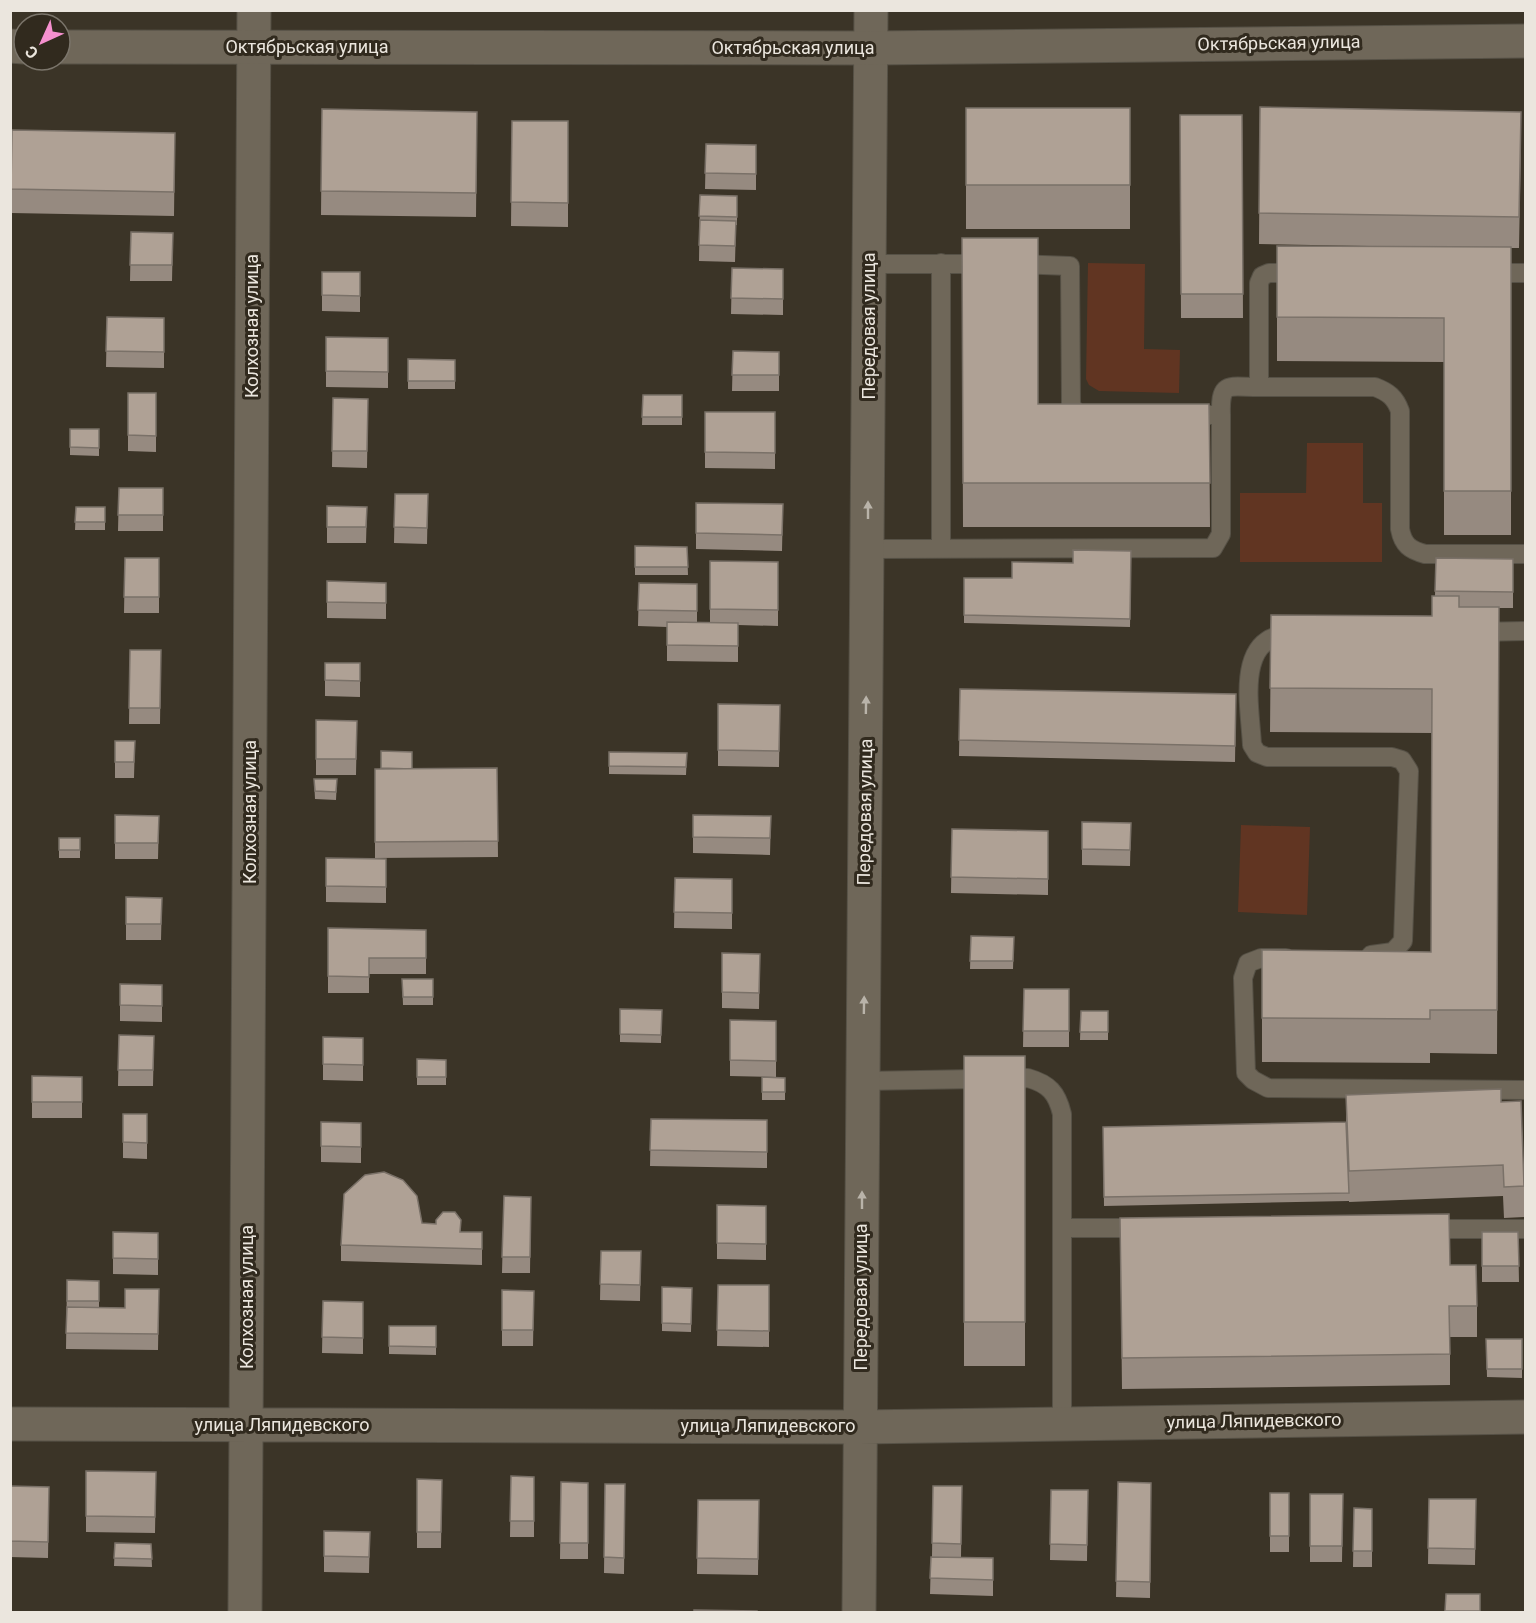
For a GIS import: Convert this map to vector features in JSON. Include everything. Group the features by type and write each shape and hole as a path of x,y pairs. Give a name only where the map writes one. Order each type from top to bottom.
{"street":[{"name":"Колхозная улица","path":"245,1612 254,10"},
{"name":"Передовая улица","path":"859,1612 871,10"},
{"name":"Октябрьская улица","path":"72,47 871,48 1526,41"},
{"name":"улица Ляпидевского","path":"10,1424 860,1427 1526,1417"}],"lane":[{"path":"869,264 1070,266 1071,405 1077,414 1105,415"},
{"path":"941,264 941,549"},
{"path":"1259,387 1259,283 1262,276 1269,273 1316,273"},
{"path":"1467,273 1526,273"},
{"path":"868,549 1213,548 1221,534 1221,395 1224,390 1230,387 1375,387 1388,392 1396,400 1400,411 1400,529 1402,542 1413,551 1425,554 1526,554"},
{"path":"1175,415 1221,415"},
{"path":"1455,632 1526,631"},
{"path":"1314,633 1279,634 1260,644 1252,660 1249,678 1252,746 1257,753 1268,757 1392,757 1402,760 1409,771 1403,941 1393,952 1351,957"},
{"path":"1306,958 1261,958 1248,963 1244,978 1246,1073 1253,1080 1268,1088 1526,1090"},
{"path":"863,1081 1028,1078 1045,1083 1058,1097 1062,1114 1062,1424"},
{"path":"1062,1228 1157,1228"},
{"path":"1407,1229 1526,1229"}],"shaded area":[{"path":"1088,263 1145,264 1144,349 1180,350 1179,393 1099,391 1089,385 1086,379"},
{"path":"1307,443 1363,443 1363,503 1382,503 1382,562 1240,562 1240,493 1306,493"},
{"path":"1241,825 1310,827 1307,915 1238,912"}],"building":[{"path":"1260,107 1521,112 1519,217 1259,213"},
{"path":"966,108 1130,108 1130,185 966,185"},
{"path":"322,109 477,112 476,193 321,191"},
{"path":"1180,115 1242,115 1243,294 1181,294"},
{"path":"512,121 568,121 568,203 511,202"},
{"path":"12,130 175,133 174,192 11,189"},
{"path":"706,144 756,145 756,174 705,173"},
{"path":"700,195 737,196 737,217 699,216"},
{"path":"700,220 736,221 735,246 699,245"},
{"path":"131,232 173,233 172,265 130,265"},
{"path":"962,238 1038,238 1038,404 1209,404 1210,483 963,483"},
{"path":"1277,246 1511,247 1511,491 1444,491 1444,318 1277,317"},
{"path":"732,268 783,269 783,299 731,298"},
{"path":"322,272 360,272 360,296 322,295"},
{"path":"107,317 164,318 164,352 106,351"},
{"path":"326,337 388,338 388,372 326,371"},
{"path":"733,351 779,352 779,375 732,375"},
{"path":"408,359 455,360 455,381 408,381"},
{"path":"128,393 156,393 156,436 128,435"},
{"path":"643,395 682,395 682,417 642,417"},
{"path":"333,398 368,399 367,451 332,451"},
{"path":"705,412 775,412 775,453 705,452"},
{"path":"70,429 99,429 99,448 70,447"},
{"path":"119,488 163,488 163,515 118,515"},
{"path":"395,494 428,494 427,528 394,527"},
{"path":"696,503 783,504 782,535 696,533"},
{"path":"327,506 367,507 366,527 327,527"},
{"path":"76,507 105,507 105,522 75,522"},
{"path":"635,546 687,547 688,567 635,567"},
{"path":"1073,550 1131,551 1130,619 964,615 964,578 1012,578 1012,562 1073,563"},
{"path":"125,558 159,558 159,597 124,597"},
{"path":"1436,558 1513,559 1513,592 1435,591"},
{"path":"710,561 778,562 778,610 710,609"},
{"path":"327,581 386,583 386,603 327,602"},
{"path":"639,583 697,584 697,611 638,610"},
{"path":"1432,596 1459,596 1459,607 1499,607 1497,1010 1430,1010 1430,1019 1262,1018 1262,950 1431,952 1432,689 1270,688 1271,615 1432,616"},
{"path":"667,622 738,623 738,646 667,645"},
{"path":"130,650 161,650 160,708 129,708"},
{"path":"325,663 360,663 360,681 325,680"},
{"path":"960,689 1236,694 1235,746 959,740"},
{"path":"718,704 780,705 779,751 718,750"},
{"path":"316,720 357,721 356,759 316,759"},
{"path":"115,741 135,741 134,762 115,762"},
{"path":"381,751 412,752 412,769 381,768"},
{"path":"609,752 687,753 686,767 609,766"},
{"path":"497,768 498,841 375,842 375,769"},
{"path":"314,779 337,779 336,792 315,791"},
{"path":"115,815 159,816 158,843 115,843"},
{"path":"693,815 771,816 770,838 693,837"},
{"path":"1082,822 1131,823 1130,850 1082,849"},
{"path":"952,829 1048,831 1048,879 951,877"},
{"path":"59,838 80,838 80,850 59,850"},
{"path":"326,858 386,859 386,887 326,886"},
{"path":"675,878 732,879 732,913 674,912"},
{"path":"126,897 162,898 161,924 126,924"},
{"path":"328,928 426,930 426,958 369,958 369,977 328,976"},
{"path":"971,936 1014,937 1013,961 970,961"},
{"path":"722,953 760,954 759,993 722,992"},
{"path":"402,979 433,979 433,997 403,997"},
{"path":"120,984 162,985 162,1006 120,1005"},
{"path":"1024,989 1069,989 1069,1031 1023,1031"},
{"path":"620,1009 662,1010 661,1035 620,1034"},
{"path":"1081,1011 1108,1011 1108,1032 1080,1032"},
{"path":"730,1020 776,1021 776,1061 730,1060"},
{"path":"119,1035 154,1036 153,1070 118,1070"},
{"path":"323,1037 363,1038 363,1065 323,1064"},
{"path":"964,1056 1025,1056 1025,1322 964,1322"},
{"path":"417,1059 446,1060 446,1077 417,1077"},
{"path":"32,1076 82,1077 82,1102 32,1102"},
{"path":"762,1077 785,1078 785,1092 762,1092"},
{"path":"1501,1089 1501,1102 1521,1101 1524,1186 1504,1187 1503,1165 1349,1171 1346,1095"},
{"path":"123,1114 147,1114 147,1143 123,1142"},
{"path":"651,1119 767,1120 767,1152 650,1150"},
{"path":"321,1122 361,1123 361,1147 321,1146"},
{"path":"1346,1122 1349,1193 1104,1197 1103,1127"},
{"path":"384,1172 403,1180 417,1196 422,1223 436,1224 436,1220 443,1212 455,1212 461,1220 460,1232 482,1232 482,1249 341,1245 344,1194 365,1175"},
{"path":"504,1196 531,1197 530,1257 502,1257"},
{"path":"717,1205 766,1206 766,1244 717,1243"},
{"path":"1449,1214 1450,1265 1476,1265 1477,1306 1449,1306 1450,1354 1122,1358 1120,1218"},
{"path":"113,1232 158,1233 158,1259 113,1258"},
{"path":"1482,1232 1518,1232 1519,1266 1482,1266"},
{"path":"601,1251 641,1251 640,1285 600,1284"},
{"path":"67,1280 99,1281 99,1301 67,1301"},
{"path":"718,1285 769,1285 769,1331 717,1330"},
{"path":"662,1287 692,1288 691,1324 662,1323"},
{"path":"125,1289 159,1289 158,1334 66,1333 67,1307 125,1308"},
{"path":"502,1290 534,1291 533,1330 502,1330"},
{"path":"323,1301 363,1302 363,1338 322,1337"},
{"path":"389,1326 436,1326 436,1347 389,1346"},
{"path":"1486,1339 1522,1339 1522,1369 1487,1369"},
{"path":"86,1471 156,1472 155,1517 86,1516"},
{"path":"511,1476 534,1477 534,1521 510,1521"},
{"path":"417,1479 442,1480 441,1532 417,1532"},
{"path":"561,1482 588,1483 588,1543 560,1543"},
{"path":"1118,1482 1151,1483 1150,1582 1116,1581"},
{"path":"605,1484 625,1484 624,1558 604,1557"},
{"path":"10,1486 49,1487 48,1542 10,1541"},
{"path":"933,1486 962,1486 961,1544 932,1543"},
{"path":"1051,1490 1088,1490 1087,1545 1050,1544"},
{"path":"1270,1493 1289,1493 1289,1536 1270,1536"},
{"path":"1310,1494 1343,1494 1342,1546 1310,1546"},
{"path":"1429,1499 1476,1499 1475,1549 1428,1548"},
{"path":"698,1500 759,1500 758,1559 697,1558"},
{"path":"1354,1508 1372,1509 1372,1551 1353,1551"},
{"path":"324,1531 370,1532 369,1557 324,1556"},
{"path":"115,1543 151,1544 152,1559 114,1558"},
{"path":"931,1557 993,1558 993,1580 930,1578"},
{"path":"1446,1594 1480,1594 1480,1611 1445,1611"},
{"path":"694,1610 757,1611 757,1612 694,1612"}]}
